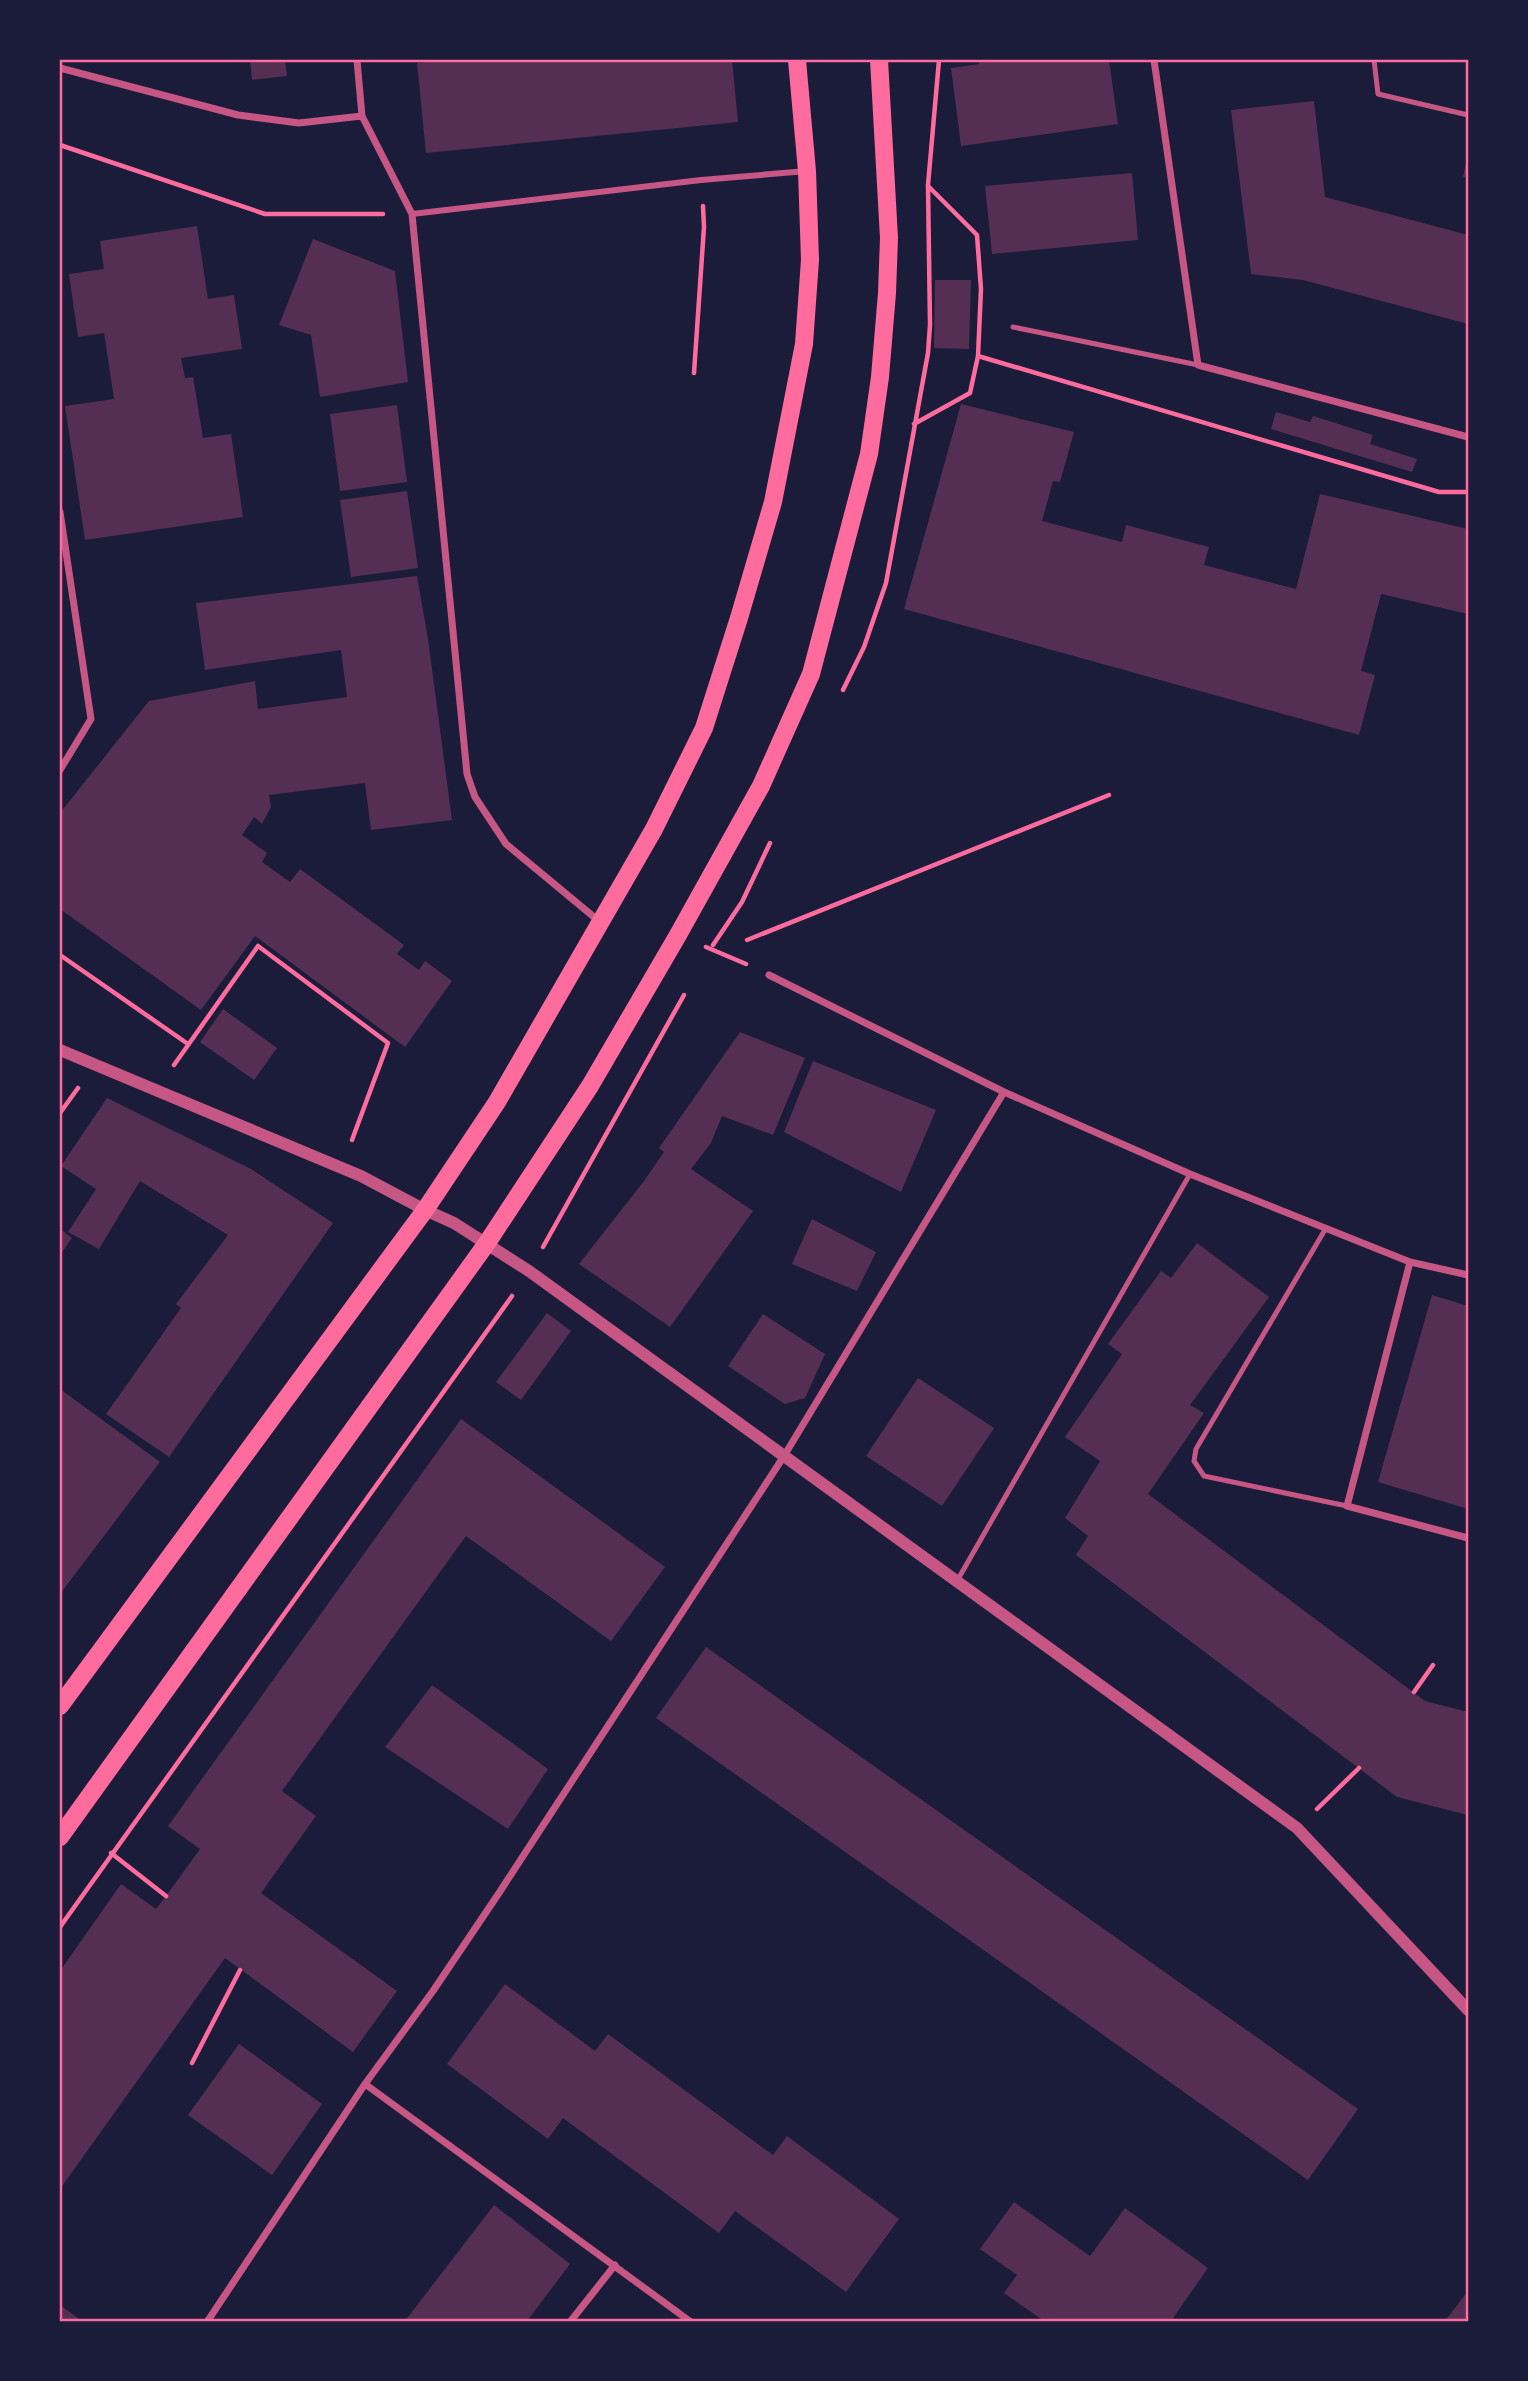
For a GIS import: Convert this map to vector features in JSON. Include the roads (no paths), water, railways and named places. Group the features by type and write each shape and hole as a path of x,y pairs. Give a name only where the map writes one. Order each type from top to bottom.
{"main road":[{"path":"60,1706 425,1210 497,1102 654,829 704,728 773,502 804,344 810,260 807,171 797,60"},
{"path":"60,1837 487,1243 590,1086 761,786 811,674 869,454 880,377 889,239 878,60"}],"street":[{"path":"356,60 362,116 412,214 467,774 475,797 506,844 600,923"},
{"path":"1154,60 1198,365 1468,437"},
{"path":"60,68 238,115 299,123 362,116"},
{"path":"412,214 701,180 807,171"},
{"path":"60,512 91,719 61,766"},
{"path":"769,975 1004,1092 1190,1174 1410,1262 1468,1275"},
{"path":"60,1050 342,1167 454,1223 529,1271 1297,1828 1468,2010"},
{"path":"207,2322 365,2084 433,1991 499,1893 785,1456 1004,1092"},
{"path":"1410,1262 1347,1506 1468,1538"},
{"path":"365,2084 691,2322"},
{"path":"570,2322 615,2265"}],"lane":[{"path":"1374,60 1378,94 1468,115"},
{"path":"1013,327 1198,365"},
{"path":"957,1581 1190,1174"},
{"path":"1326,1228 1196,1449 1194,1461 1204,1476 1347,1506"}]}
